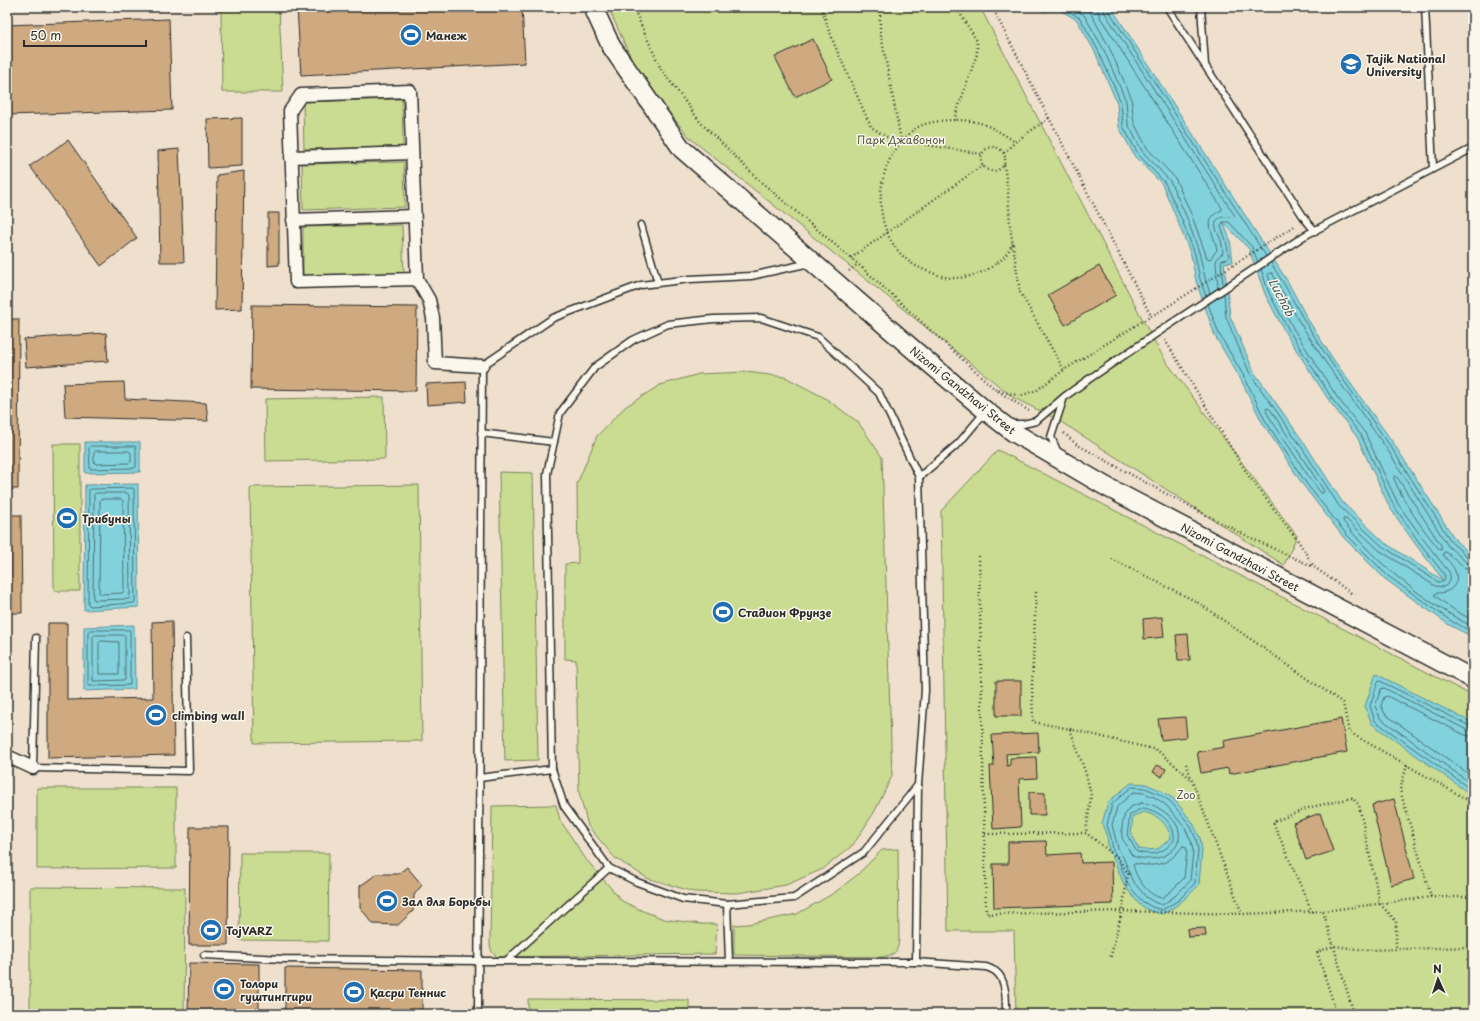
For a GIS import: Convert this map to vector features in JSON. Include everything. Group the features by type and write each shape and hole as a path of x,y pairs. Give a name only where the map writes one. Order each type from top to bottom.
{"street":[{"name":"Nizomi Gandzhavi Street","path":"593,7 611,46 682,149 986,411 1013,432 1105,486 1473,679"},
{"path":"417,279 296,282 290,111 301,95 410,91 417,279 430,300 433,318 435,363 482,366"},
{"path":"291,157 412,153"},
{"path":"293,220 414,216"},
{"path":"7,756 33,768"}],"lane":[{"path":"1167,7 1305,219 1315,231"},
{"path":"1201,7 1205,66"},
{"path":"1425,7 1433,168"},
{"path":"1003,424 1023,424 1036,422 1064,397 1160,331 1304,236 1473,148"},
{"path":"641,225 658,282"},
{"path":"478,1014 482,366 553,318 641,285 690,279 751,276 812,262"},
{"path":"916,962 918,785 925,690 920,477 880,393 818,337 761,318 713,319 668,324 633,340 595,367 560,413 547,474 552,769 564,806 609,868 637,882 683,899 727,904 794,898 864,852 918,785"},
{"path":"1061,461 1051,437 1064,397"},
{"path":"920,477 959,443 986,411"},
{"path":"481,433 554,442"},
{"path":"36,638 33,768 189,772 186,638"},
{"path":"479,778 552,769"},
{"path":"506,961 609,868"},
{"path":"727,904 729,961"},
{"path":"204,955 282,959 478,961 916,962 986,967 996,971 1002,979 1006,1014"}],"path":[{"path":"633,7 661,69 701,123 761,182 851,258 996,390 1040,419"},
{"path":"821,7 835,46 871,127 890,139 982,154"},
{"path":"880,7 880,30 901,141"},
{"path":"954,120 977,54 977,41 956,7"},
{"path":"992,7 1151,316"},
{"path":"1004,153 1015,142 1049,118"},
{"path":"1013,243 1004,258 987,270 965,278 945,278 919,268 900,255 892,245 881,214 880,197 883,177 890,160 901,141 916,128 932,121 954,120 979,122 1015,142"},
{"path":"1004,165 993,171 989,170 982,165 982,154 987,148 994,146 1001,149 1004,153 1010,226 1020,292 1064,370"},
{"path":"851,258 982,165"},
{"path":"996,390 1020,396 1037,390 1064,370 1285,232"},
{"path":"1160,331 1248,475 1299,542 1314,567"},
{"path":"1055,425 1076,444 1168,495 1272,548 1314,567 1358,598"},
{"path":"979,556 986,914 1122,910 1242,914 1312,912 1431,897 1473,897"},
{"path":"1112,559 1197,602 1343,703 1349,732 1473,803"},
{"path":"1036,592 1032,684 1033,722 1070,729 1157,750 1191,779"},
{"path":"1070,729 1086,774 1091,795 1086,833"},
{"path":"1186,764 1242,914"},
{"path":"1407,765 1400,790 1431,897"},
{"path":"1312,912 1273,822 1312,807 1352,798 1359,805 1380,904 1396,921 1396,949"},
{"path":"985,834 1086,833 1118,858 1128,874 1122,910 1110,959"},
{"path":"1323,911 1354,1014"},
{"path":"1337,1014 1317,952 1334,946 1366,950 1473,948"}],"green space":[{"path":"221,7 279,7 283,92 222,92"},
{"name":"Парк Джавонон","path":"608,7 980,7 1165,360 1297,536 1284,565 1058,420 1014,398 691,139 662,104 633,62"},
{"path":"402,99 403,147 304,149 303,102"},
{"path":"404,162 405,207 303,210 302,164"},
{"path":"402,225 404,276 303,280 303,227"},
{"path":"746,372 785,377 825,398 858,422 882,457 892,776 875,811 853,845 823,869 786,885 738,893 694,892 647,878 615,858 588,826 579,792 576,660 565,659 565,564 578,563 577,484 597,436 625,407 660,385 699,374"},
{"path":"384,397 385,459 266,461 265,399"},
{"name":"Трибуны","path":"53,444 80,444 80,591 54,591"},
{"name":"Zoo","path":"998,450 1473,696 1473,1014 1016,1014 1014,931 948,931 941,511"},
{"path":"499,472 533,473 538,760 505,761"},
{"path":"419,485 422,741 254,743 250,487"},
{"path":"37,788 176,788 176,868 37,869"},
{"path":"556,805 560,820 585,858 622,901 664,919 701,924 717,924 715,954 497,957 492,952 490,945 492,806"},
{"path":"898,849 899,940 897,948 893,954 882,957 734,955 734,925 748,924 797,914 834,893 857,875 882,850"},
{"path":"240,853 329,853 328,941 239,940"},
{"path":"30,887 185,888 184,1014 30,1014"},
{"path":"528,999 689,1000 689,1014 528,1014"}],"water":[{"name":"Luchob","path":"1038,7 1111,7 1288,282 1307,318 1333,359 1394,444 1456,541 1473,556 1473,637 1449,625 1385,579 1344,538 1303,485 1262,422 1241,380 1215,336 1196,281 1191,255 1162,184 1135,157 1119,127 1117,103 1095,52 1077,20 1060,10 1043,11","holes":["1223,222 1249,249 1265,294 1286,334 1330,402 1357,437 1390,508 1444,581 1385,543 1343,503 1305,444 1254,372 1230,316 1224,263 1233,262 1230,239"]},
{"path":"85,442 140,442 140,472 85,473"},
{"path":"138,484 139,607 84,610 85,485"},
{"path":"134,625 135,689 84,691 84,627"},
{"path":"1376,674 1473,723 1473,796 1372,724 1365,706"},
{"path":"1131,783 1146,784 1160,790 1174,799 1193,823 1200,838 1202,850 1199,885 1182,901 1162,914 1150,911 1139,904 1124,885 1109,851 1107,837 1102,824 1108,802","holes":["1144,812 1162,821 1165,824 1171,838 1158,849 1139,849 1131,835 1133,816"]}],"building":[{"name":"Манеж","path":"297,7 522,7 525,63 301,75"},
{"path":"169,19 172,110 7,115 7,25"},
{"path":"813,39 832,79 795,97 775,57"},
{"path":"242,118 242,166 208,168 207,119"},
{"path":"68,140 137,238 101,266 30,166"},
{"path":"179,149 184,262 160,262 158,151"},
{"path":"244,171 242,309 215,310 217,175"},
{"path":"268,213 279,213 279,265 268,266"},
{"path":"1099,266 1116,295 1065,325 1048,295"},
{"path":"252,305 417,307 416,391 251,389"},
{"path":"7,319 19,319 18,489 7,489"},
{"path":"106,333 108,361 26,367 24,339"},
{"path":"124,382 125,399 206,403 208,421 65,417 63,384"},
{"path":"466,382 467,402 427,405 426,384"},
{"path":"7,515 21,515 22,613 7,613"},
{"path":"1162,617 1164,637 1144,639 1143,619"},
{"path":"172,621 174,755 48,758 48,623 67,623 67,700 153,698 152,622"},
{"path":"1188,634 1190,660 1178,660 1176,635"},
{"path":"996,681 1021,681 1021,716 996,716"},
{"path":"1185,717 1187,737 1161,740 1158,719"},
{"path":"1341,719 1347,752 1229,774 1228,768 1201,773 1197,752 1224,747 1223,741"},
{"path":"1038,733 1039,752 1006,754 1007,766 1010,765 1010,758 1036,757 1037,778 1019,779 1021,827 993,829 990,766 994,766 992,735"},
{"path":"1157,765 1166,769 1162,777 1153,772"},
{"path":"1029,792 1045,793 1045,815 1029,815"},
{"path":"1394,799 1414,879 1391,885 1372,805"},
{"path":"1320,813 1333,851 1306,860 1293,823"},
{"path":"190,827 229,827 228,945 189,945"},
{"path":"1046,841 1047,855 1080,853 1081,863 1112,862 1113,904 994,908 993,864 1008,864 1008,842"},
{"name":"Зал для Борьбы","path":"407,867 422,885 414,895 413,911 398,925 373,924 360,907 360,886 377,874 398,874"},
{"path":"1205,928 1206,936 1188,937 1187,929"},
{"name":"Толори гуштинггири","path":"189,963 259,964 259,1014 188,1014"},
{"name":"Қасри Теннис","path":"285,968 422,970 422,1014 285,1014"}],"place":[{"name":"Манеж","path":"411,35"},
{"name":"Tajik National University","path":"1351,64"},
{"name":"Трибуны","path":"67,518"},
{"name":"Стадион Фрунзе","path":"723,612"},
{"name":"climbing wall","path":"156,715"},
{"name":"Зал для Борьбы","path":"387,901"},
{"name":"TojVARZ","path":"211,930"},
{"name":"Толори гуштинггири","path":"224,989"},
{"name":"Қасри Теннис","path":"354,992"}]}
